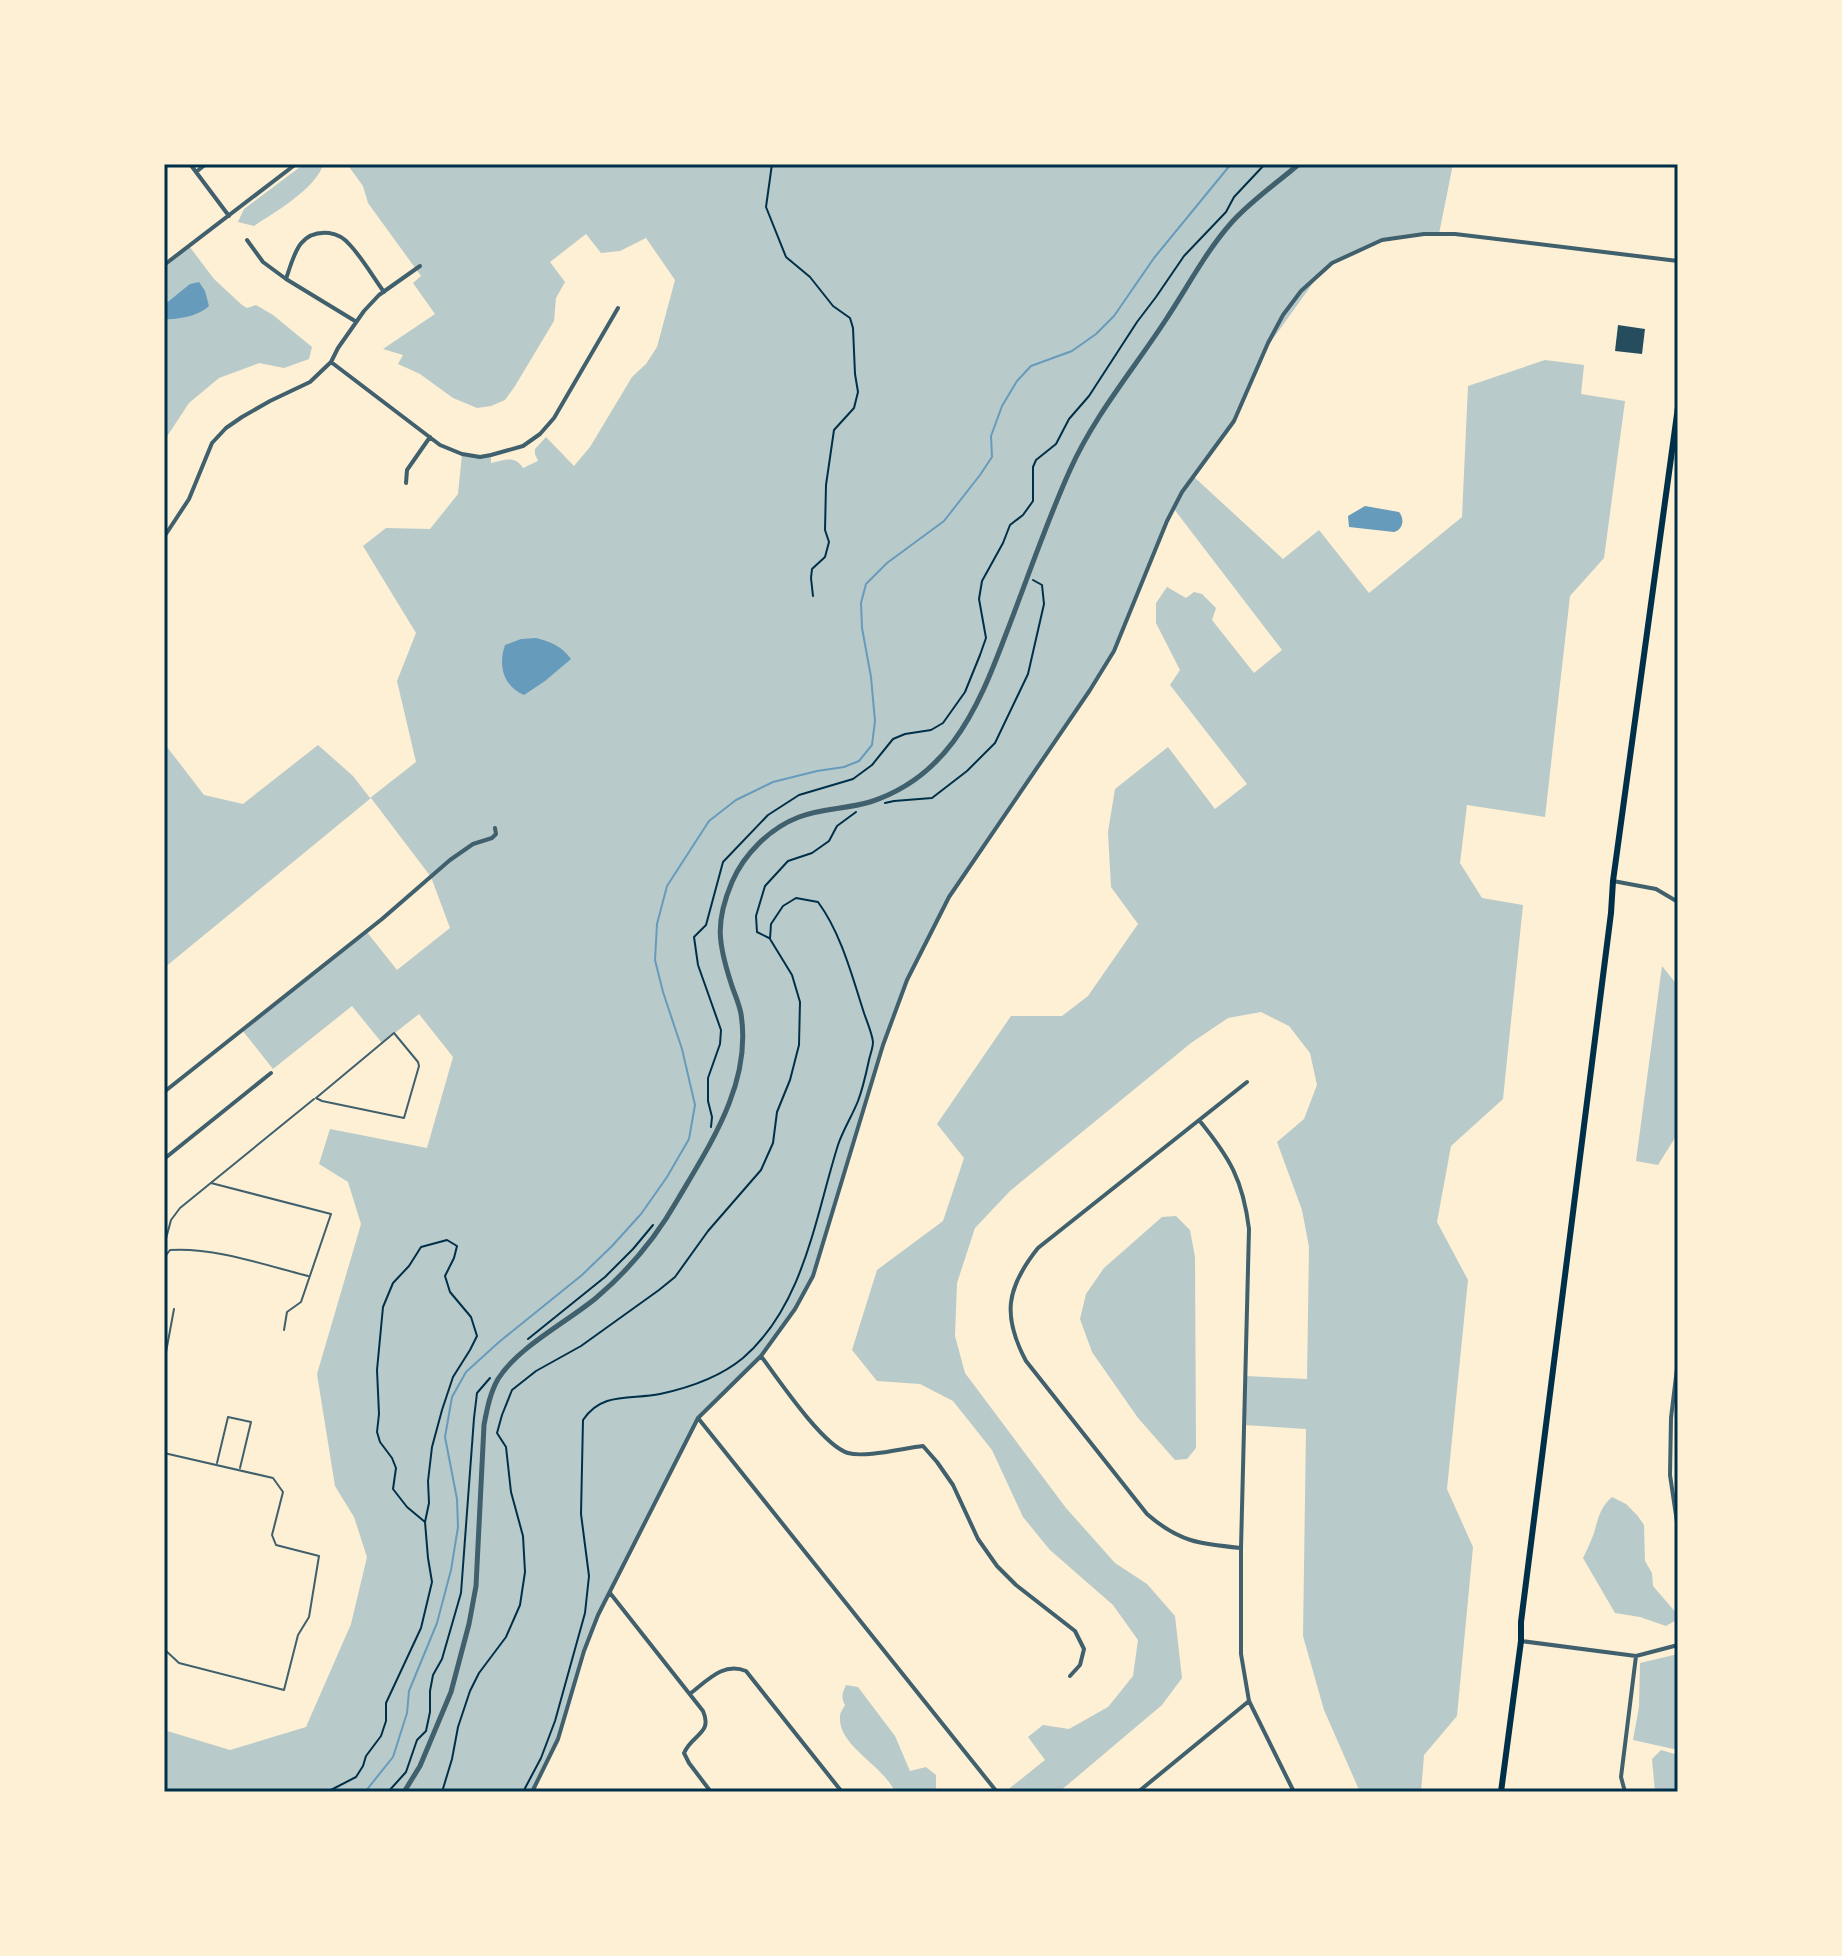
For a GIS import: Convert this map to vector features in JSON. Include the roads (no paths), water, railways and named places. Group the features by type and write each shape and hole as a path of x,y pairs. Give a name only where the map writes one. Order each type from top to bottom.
{"main road":[{"path":"1501,1792 1613,881 1678,407"}],"street":[{"path":"190,164 229,216"},
{"path":"196,172 206,164"},
{"path":"404,1792 420,1766 451,1692 469,1624 476,1586 484,1425 488,1402 498,1378 518,1356 625,1272 676,1203 729,1106 742,1053 741,1013 721,953 721,910 733,880 745,859 771,833 800,817 868,803 898,791 927,771 953,742 983,690 1071,467 1095,424 1218,239 1234,220 1299,164"},
{"path":"164,265 292,165"},
{"path":"286,279 295,252 303,240 318,232 335,233 349,243 384,292"},
{"path":"532,1792 558,1739 598,1615 698,1418 761,1356 795,1309 813,1276 883,1045 907,980 949,897 1114,651 1167,521 1201,465 1234,421 1283,315 1301,291 1332,263 1382,240 1424,234 1489,237 1678,261"},
{"path":"247,240 263,262 355,321"},
{"path":"164,537 189,499 212,443 226,428 270,401 310,382 331,362 355,321 384,292 420,266"},
{"path":"331,362 440,445 480,457 523,446 540,434 554,418 618,308"},
{"path":"406,483 407,470 430,437"},
{"path":"164,1092 382,919 450,860 473,844 492,838 496,834 495,828"},
{"path":"1613,881 1656,889 1678,902"},
{"path":"164,1159 271,1073"},
{"path":"1241,1548 1198,1544 1173,1533 1147,1514 1026,1361 1015,1340 1010,1314 1012,1291 1022,1267 1038,1248 1247,1082"},
{"path":"1199,1120 1219,1145 1237,1178 1245,1201 1249,1229 1241,1654 1249,1701 1294,1792"},
{"path":"761,1356 833,1445 848,1453 866,1454 923,1446 953,1485 978,1539 997,1566 1016,1585 1075,1631 1084,1649 1080,1665 1070,1676"},
{"path":"1678,1360 1671,1418 1670,1475 1678,1529"},
{"path":"698,1418 997,1792"},
{"path":"610,1593 703,1711 707,1721 705,1729 688,1743 684,1753 711,1792"},
{"path":"1521,1641 1636,1656 1678,1645"},
{"path":"1625,1792 1621,1777 1636,1656"},
{"path":"690,1693 723,1670 738,1668 746,1671 842,1792"},
{"path":"1138,1792 1249,1701"}],"lane":[{"path":"164,1246 171,1220 180,1208 394,1033 418,1062 404,1118 316,1098"},
{"path":"211,1183 331,1214 301,1302 287,1312 284,1330"},
{"path":"164,1258 170,1250 205,1251 309,1276"},
{"path":"164,1363 174,1309"},
{"path":"217,1464 228,1417 251,1422 240,1469"},
{"path":"164,1453 273,1478 283,1492 272,1535 276,1545 319,1556 309,1617 298,1635 284,1690 179,1663 164,1649"}],"water":[{"path":"199,282 209,306 188,317 164,319 164,305 190,284"},
{"path":"1365,506 1399,512 1401,527 1394,532 1349,527 1348,516"},
{"path":"536,638 556,645 571,659 524,695 511,686 504,674 503,653 505,645"}],"waterway":[{"path":"365,1792 393,1757 407,1713 409,1691 437,1623 451,1570 458,1527 457,1499 445,1437 452,1397 466,1372 612,1246 641,1214 689,1139 695,1105 655,960 657,924 667,886 709,821 736,800 773,782 859,761 872,745 875,721 861,603 866,584 887,563 944,521 980,475 992,457 991,436 1002,406 1017,381 1031,366 1072,351 1114,316 1154,258 1231,164"}]}
